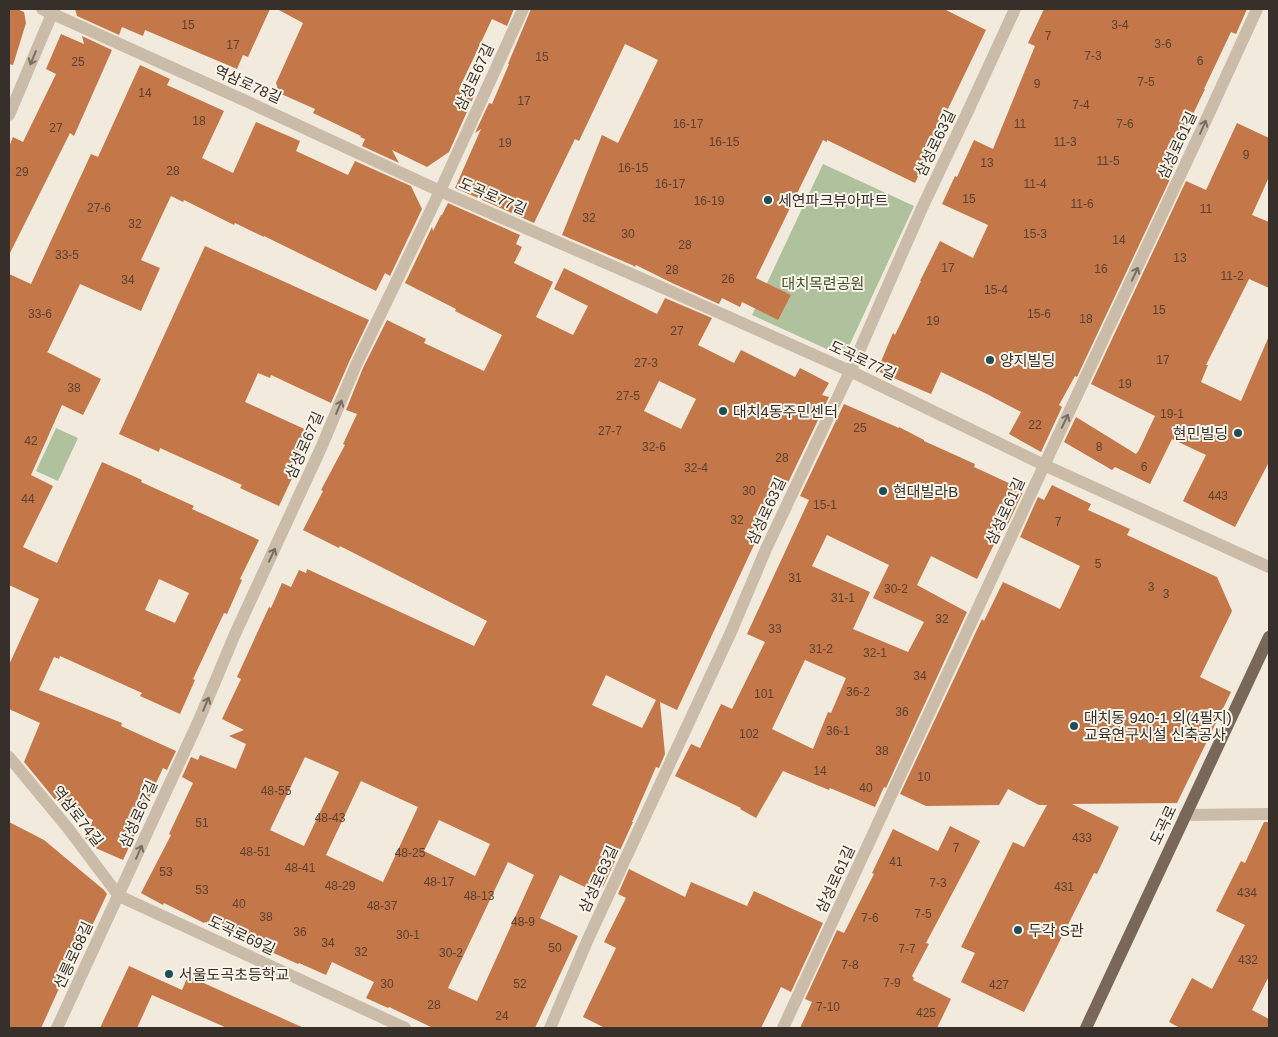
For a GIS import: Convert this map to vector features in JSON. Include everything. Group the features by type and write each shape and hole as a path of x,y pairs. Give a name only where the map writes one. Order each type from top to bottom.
{"main road":[{"name":"도곡로","path":"1086,1028 1269,637"}],"street":[{"name":"삼성로67길","path":"119,896 199,720 235,634 321,448 356,365 440,190 523,9"},
{"name":"삼성로63길","path":"550,1028 588,939 731,632 766,549 850,371 922,208 1014,9"},
{"name":"삼성로61길","path":"783,1028 1044,465 1198,140 1257,9"},
{"name":"역삼로78길","path":"49,10 440,190"},
{"path":"9,115 49,10"},
{"name":"도곡로77길","path":"440,190 850,371 1044,465 1269,568"},
{"name":"역삼로74길","path":"9,757 67,827 119,896"},
{"path":"1185,815 1269,814"},
{"name":"선릉로68길","path":"57,1028 119,896"},
{"name":"도곡로69길","path":"119,896 405,1028"}],"green space":[{"name":"대치목련공원","path":"823,164 914,206 844,357 752,315"},
{"path":"56,428 78,438 58,481 36,471"}],"building":[{"path":"9,9 17,9 24,12 26,23 13,65 9,64"},
{"path":"75,9 270,9 248,57 243,55 237,69 145,30 143,36 122,27 119,35 77,16"},
{"path":"277,9 514,9 507,26 492,19 459,89 474,96 449,152 427,167 392,150 399,163 362,146 365,139 361,136 313,113 315,109 279,93 276,83 303,23"},
{"path":"531,9 944,9 986,30 915,183 827,140 827,142 823,140 756,278 791,295 778,320 742,302 740,307 722,298 719,304 636,265 635,267 562,235 602,135 618,143 658,60 625,44 579,141 575,139 534,223 455,188 481,129 475,133 489,103 492,104"},
{"path":"1044,9 1247,9 1236,34 1231,32 1204,89 1184,133 1188,135 1170,174 1172,175 1077,377 1075,376 1059,405 1062,407 1041,452 1009,434 1021,412 985,393 941,372 931,394 877,371 893,333 895,335 940,241 973,258 988,225 942,204 974,140 993,149 1035,46 1028,43"},
{"path":"61,34 84,44 82,36 112,50 74,136 70,133 9,255 9,147 13,137 23,142 56,74 46,69"},
{"path":"140,65 170,79 167,85 224,111 202,158 233,173 256,122 300,141 296,151 348,175 355,161 411,186 422,209 390,276 385,273 376,291 264,236 235,223 234,225 184,200 183,202 171,196 141,260 160,268 141,311 80,284 47,352 101,379 83,415 62,405 31,475 53,486 23,547 57,563 102,462 194,506 192,509 259,540 240,579 242,580 227,614 224,613 193,679 195,680 180,714 140,696 142,693 60,656 59,659 54,657 39,690 122,723 121,726 176,751 167,770 163,768 135,828 137,830 123,860 91,846 85,838 93,820 57,802 24,762 40,723 9,709 9,665 39,599 9,585 9,274 31,284 91,154 98,157","holes":["159,579 189,593 175,623 145,610"]},
{"path":"1237,123 1269,138 1269,177 1252,215 1269,222 1269,288 1249,279 1206,365 1208,365 1201,382 1241,401 1269,336 1269,462 1235,527 1183,501 1206,455 1172,439 1150,484 1115,467 1112,470 1064,442 1076,417 1136,454 1139,450 1155,416 1091,384 1186,181 1206,190"},
{"path":"448,203 520,235 516,244 522,247 514,263 553,282 536,317 573,335 588,306 554,289 564,268 657,314 665,298 712,318 698,345 734,363 741,350 795,377 800,368 829,383 822,395 829,397 785,489 781,487 677,710 660,702 665,754 659,768 656,767 603,887 597,884 593,891 560,875 540,918 578,936 535,1028 433,1028 366,998 374,982 332,962 326,975 204,923 164,903 163,905 141,893 171,835 169,834 193,783 182,777 191,757 198,760 200,755 236,769 246,744 229,736 244,730 222,719 241,679 237,677 282,583 291,587 299,570 306,573 307,569 474,646 487,621 340,546 339,548 303,530 323,491 321,490 345,445 343,444 357,414 346,410 363,368 387,320 426,339 424,343 484,371 502,335 405,283 432,227 433,231","holes":["659,381 696,399 681,429 644,411","606,675 656,700 642,728 592,705","305,757 339,772 304,846 270,830","361,781 418,807 383,882 326,855","439,820 490,844 475,876 424,851","508,862 534,875 477,1001 448,988"]},
{"path":"205,246 369,320 331,403 271,375 270,378 258,373 245,402 311,432 279,506 240,488 242,485 160,448 159,452 119,434"},
{"path":"844,404 899,427 924,441 975,464 974,467 1024,490 1005,530 1002,528 977,579 931,556 917,585 967,612 886,788 884,787 875,807 783,771 756,818 741,808 675,776 691,744 700,748 721,704 732,709 765,642 747,634 809,500 800,496","holes":["827,535 889,565 873,598 924,622 908,652 853,629 870,592 812,566","805,660 846,678 831,713 828,712 813,749 772,729"]},
{"path":"1052,485 1091,504 1088,510 1130,529 1127,535 1217,577 1232,611 1200,677 1231,692 1177,803 1072,804 1119,827 1097,874 1094,873 1024,1012 961,982 975,953 961,947 1013,842 1024,847 1047,805 1039,805 1008,789 999,805 926,806 900,794 982,619 984,621 1003,582 1060,609 1080,566 1020,537 1038,497 1044,500"},
{"path":"9,822 44,840 107,894 76,960 73,958 41,1028 9,1028"},
{"path":"1264,822 1269,822 1269,976 1252,1010 1269,1019 1269,1028 1180,1028 1169,1022 1192,978 1212,989 1245,925 1216,911 1241,861 1245,863"},
{"path":"950,826 980,841 926,943 929,944 912,976 913,980 951,999 937,1028 800,1028 812,1002 805,999 837,930 844,933 874,874 872,873 893,829 938,851"},
{"path":"629,869 685,897 691,882 747,906 754,891 823,923 791,992 781,987 761,1028 605,1028 583,1017 616,948 604,942 626,898 618,894"},
{"path":"129,966 182,990 188,976 304,1028 227,1028 152,995 137,1028 100,1028"}],"place":[{"name":"세연파크뷰아파트","path":"768,200"},
{"name":"양지빌딩","path":"990,360"},
{"name":"대치4동주민센터","path":"723,411"},
{"name":"현민빌딩","path":"1238,433"},
{"name":"현대빌라B","path":"883,491"},
{"name":"대치동 940-1 외(4필지) 교육연구시설 신축공사","path":"1074,726"},
{"name":"두각 S관","path":"1018,930"},
{"name":"서울도곡초등학교","path":"169,974"}]}
